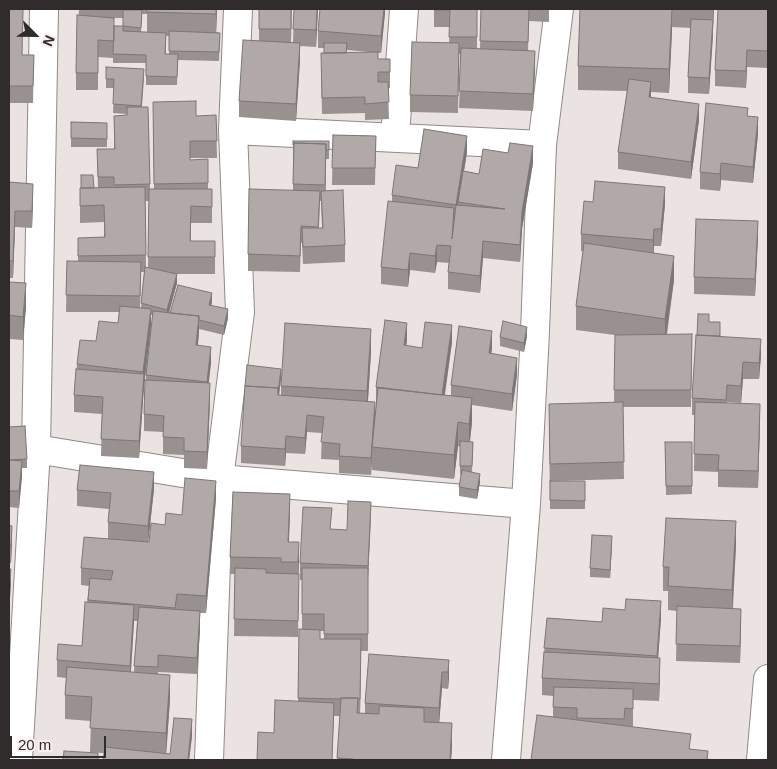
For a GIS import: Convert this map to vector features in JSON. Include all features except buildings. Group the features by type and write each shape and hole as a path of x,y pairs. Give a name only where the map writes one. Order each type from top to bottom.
{"street":[{"path":"18,760 36,449 28,297 44,9"},
{"path":"209,760 218,479 240,312 233,130 238,9"},
{"path":"395,136 404,9"},
{"path":"506,760 526,504 542,145 559,9"},
{"path":"233,130 395,136 542,145"},
{"path":"36,449 218,479 526,504"},
{"path":"761,760 768,679"}]}
